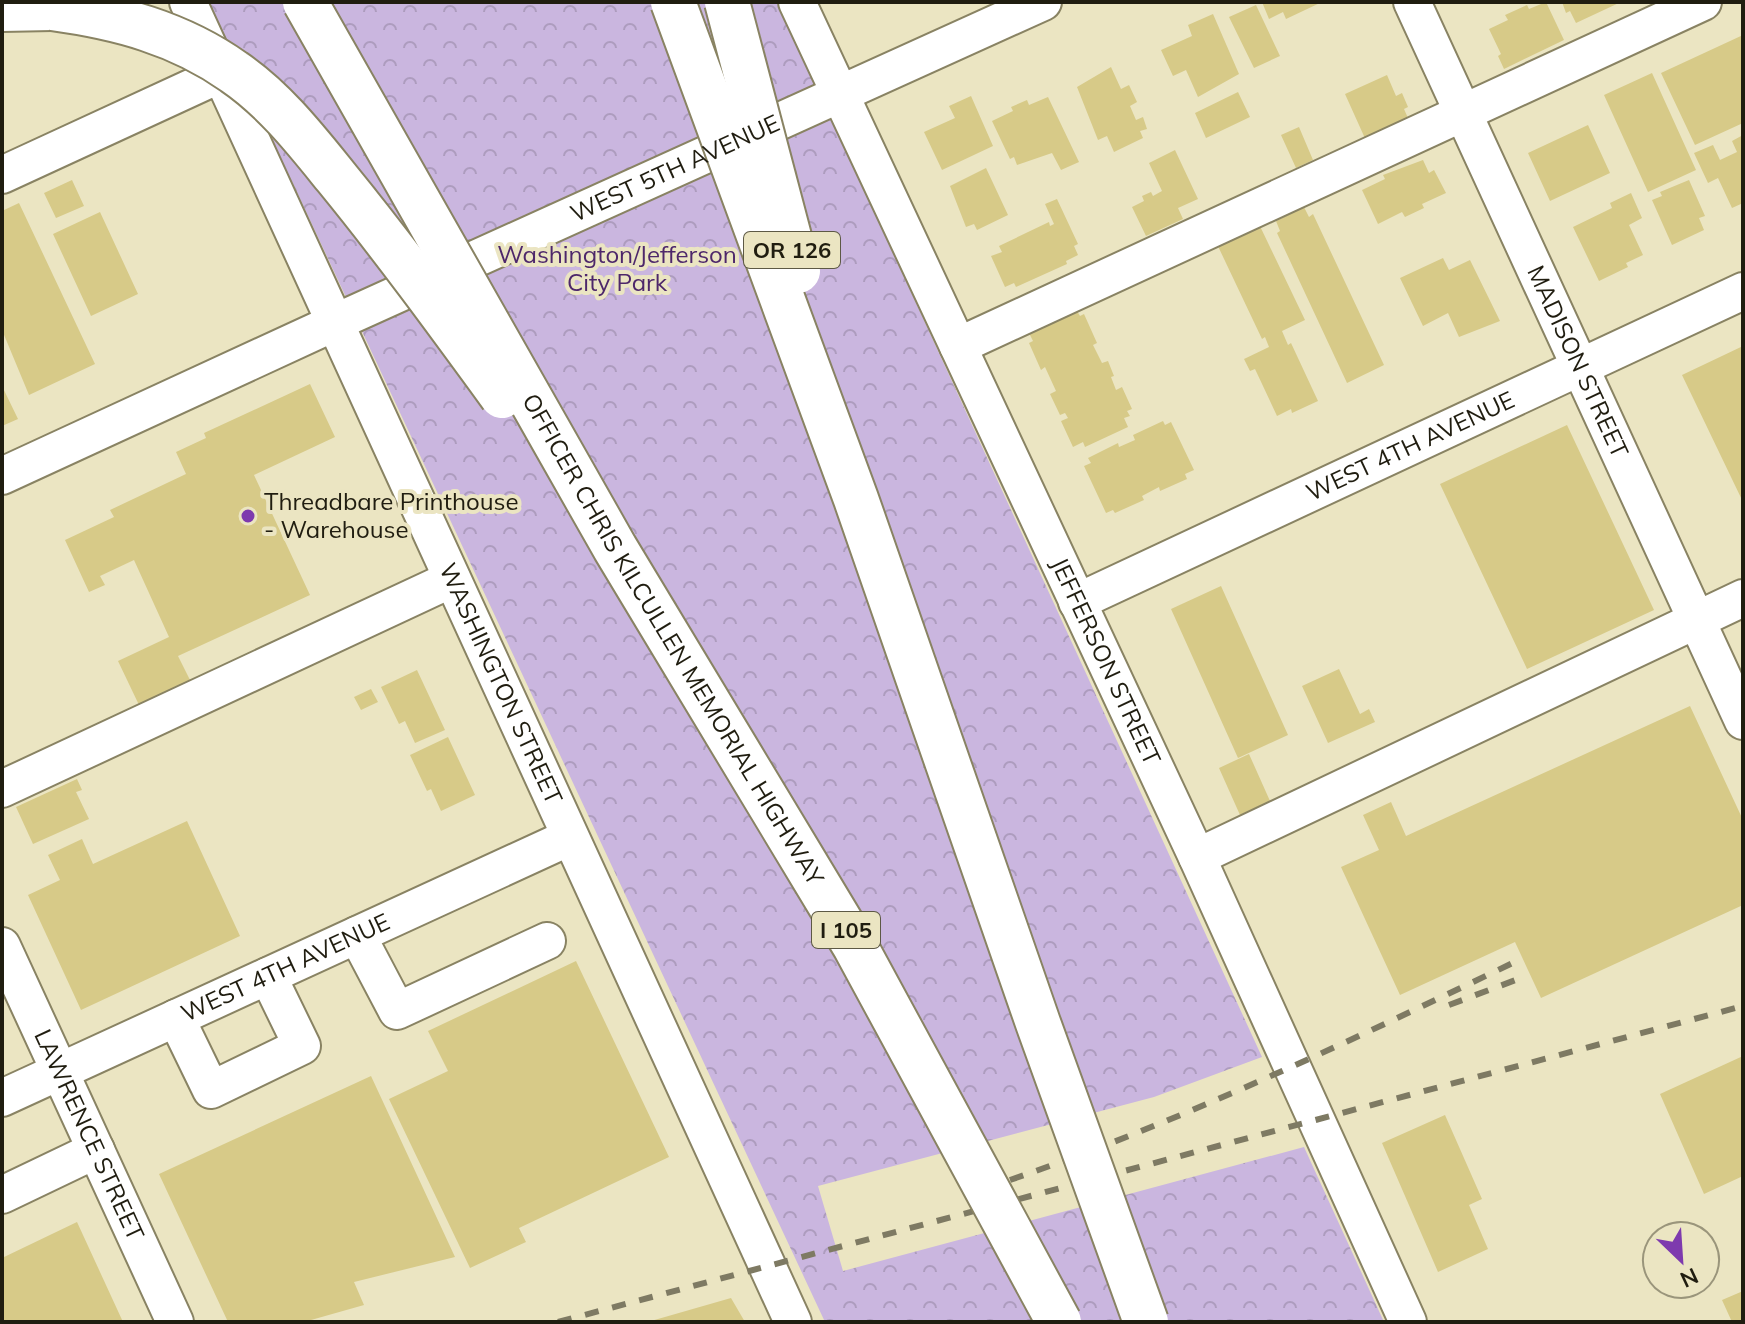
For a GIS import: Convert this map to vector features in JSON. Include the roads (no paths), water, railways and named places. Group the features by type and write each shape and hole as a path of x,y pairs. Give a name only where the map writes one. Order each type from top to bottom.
{"highway":[{"name":"OFFICER CHRIS KILCULLEN MEMORIAL HIGHWAY","path":"305,2 615,548 855,946 1059,1322"},
{"path":"673,2 856,499 1038,1023 1146,1322"},
{"name":"OR 126","path":"727,2 856,499"},
{"path":"2,9 52,8 138,24 175,38 234,72 261,93 312,148 373,222 615,548"}],"street":[{"name":"WASHINGTON STREET","path":"188,2 793,1322"},
{"name":"JEFFERSON STREET","path":"797,2 1197,857 1408,1322"},
{"name":"WEST 5TH AVENUE","path":"2,476 1043,2"},
{"name":"MADISON STREET","path":"1412,2 1743,721"},
{"path":"958,346 1703,2"},
{"path":"2,175 221,74"},
{"name":"WEST 4TH AVENUE","path":"1077,602 1743,291"},
{"path":"2,789 452,579"},
{"path":"1197,857 1743,598"},
{"name":"WEST 4TH AVENUE","path":"2,1098 570,837"},
{"path":"357,935 397,1011 547,941"},
{"name":"LAWRENCE STREET","path":"2,946 175,1322"},
{"path":"176,1018 211,1090 302,1046 268,976"},
{"path":"2,1195 96,1150"}],"railway":[{"path":"1010,1180 1204,1105 1519,960"},
{"path":"1449,1005 1521,978"},
{"path":"558,1322 1743,1006"}],"place":[{"name":"Threadbare Printhouse - Warehouse","path":"248,516"}],"park label":[{"name":"Washington/Jefferson City Park","path":"617,269"}]}
